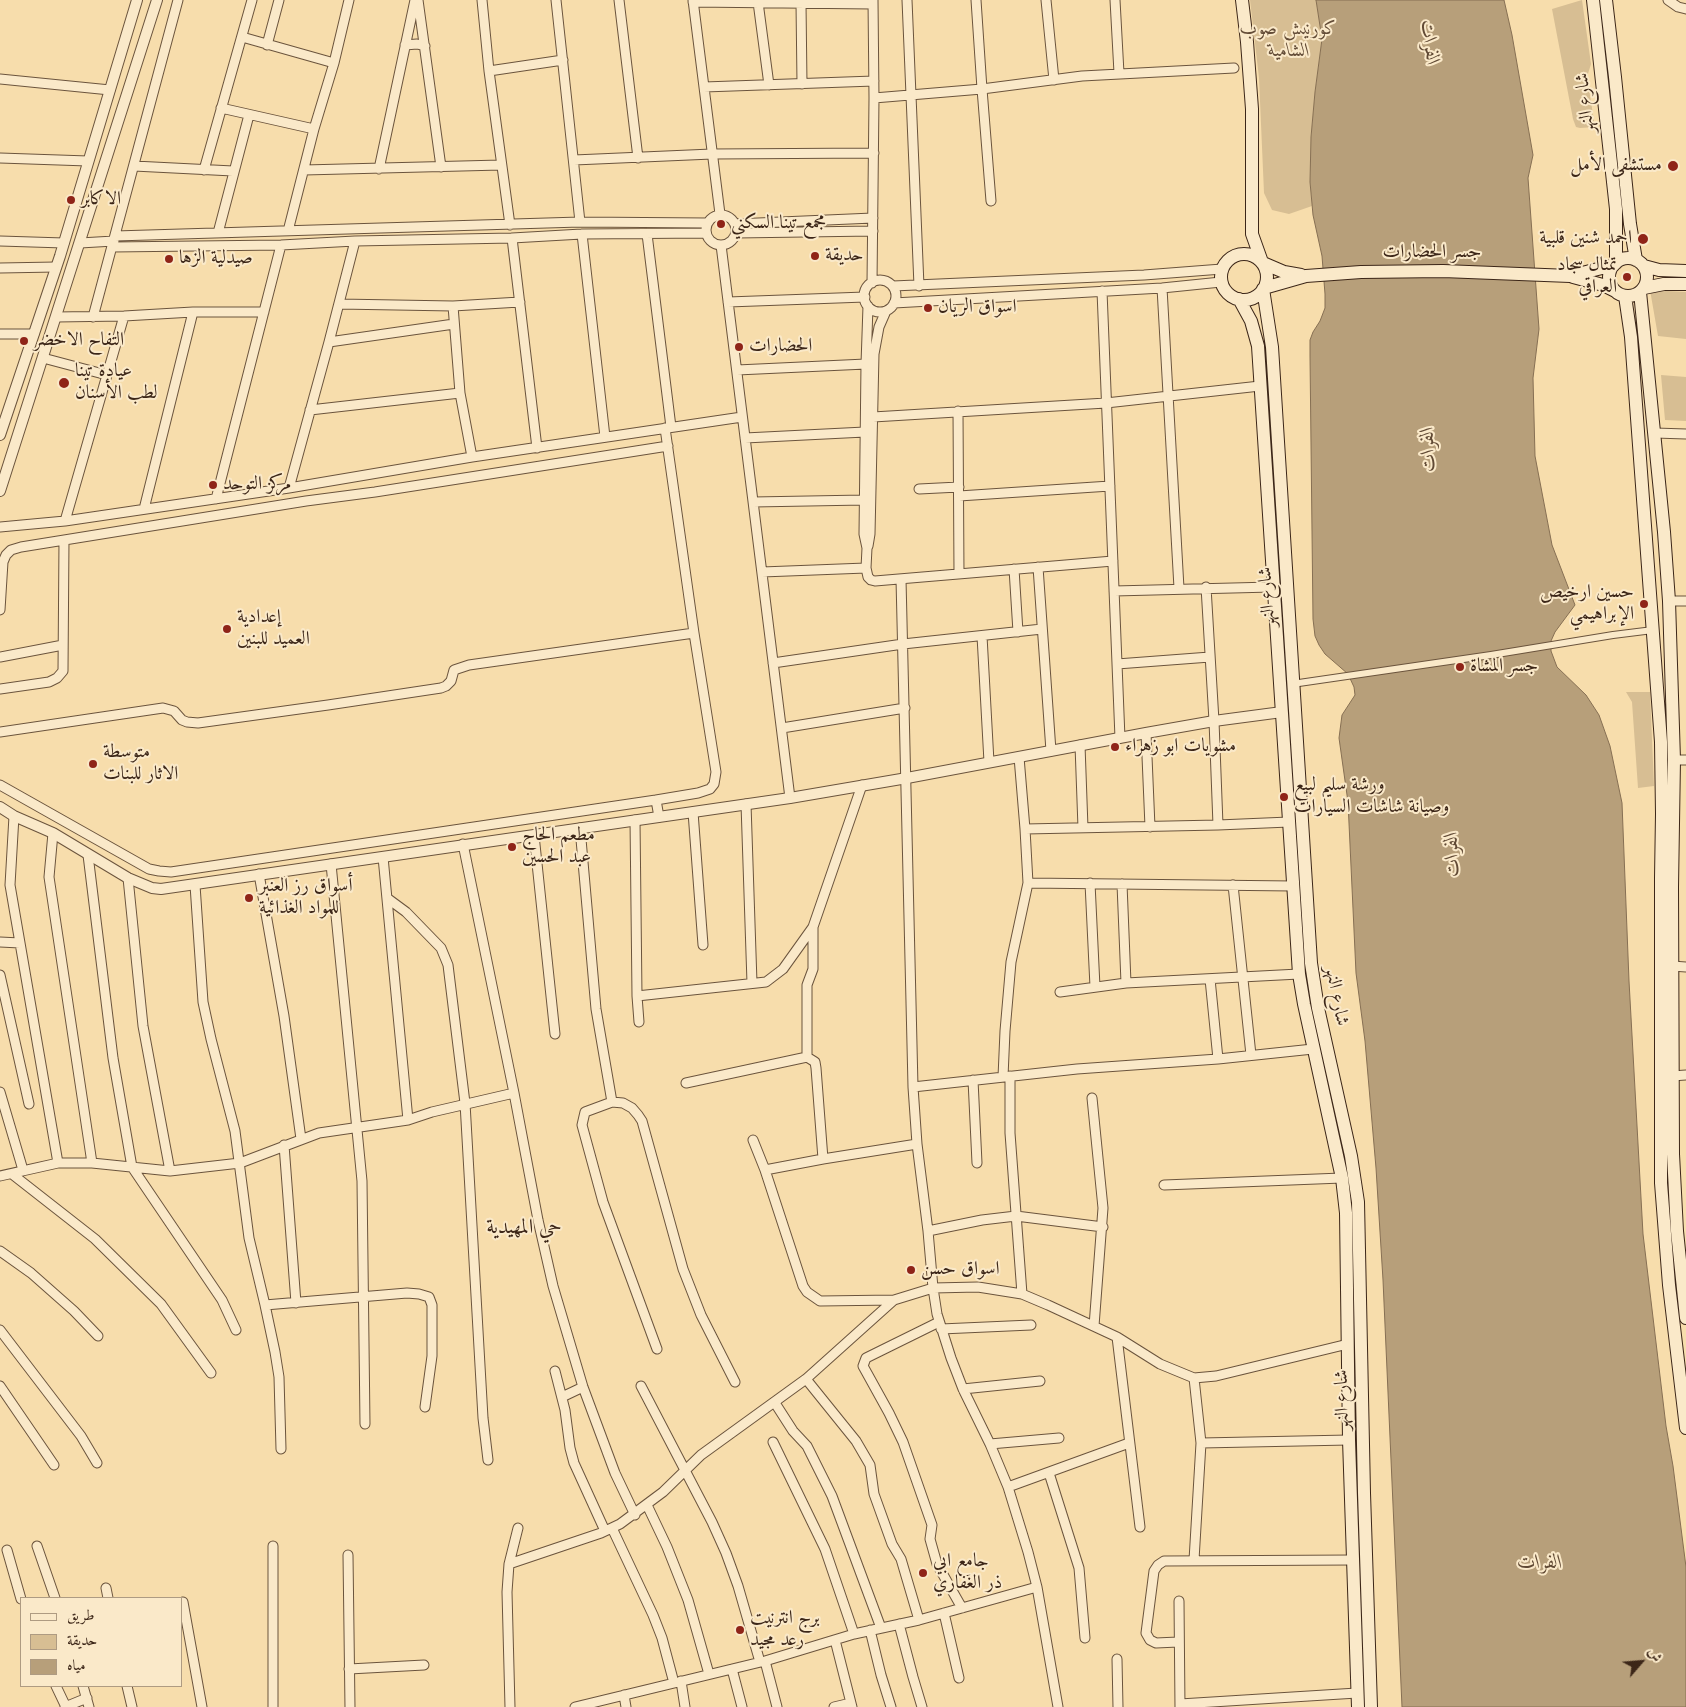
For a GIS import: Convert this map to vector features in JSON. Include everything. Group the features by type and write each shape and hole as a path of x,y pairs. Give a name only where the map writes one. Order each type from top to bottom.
{"main road":[{"path":"1242,0 1252,109 1252,234 1267,276 1264,289"},
{"name":"شارع النهر","path":"1593,0 1609,77 1630,224 1640,263"},
{"name":"شارع النهر","path":"1606,0 1616,217 1615,264"},
{"path":"1234,256 1252,234"},
{"path":"1242,253 1255,256 1263,263 1284,272 1306,276 1264,289 1251,299 1239,300 1228,293 1222,275 1226,261 1242,253"},
{"path":"1570,276 1615,264 1626,258 1658,270 1686,271"},
{"path":"1640,263 1647,277 1642,290 1664,532 1680,760 1672,966 1667,1017 1672,1076 1673,1154 1682,1231 1686,1318"},
{"path":"1615,264 1610,270 1610,282 1620,294 1631,337 1659,709 1667,1017 1661,1174 1673,1323 1686,1428"},
{"name":"جسر الحضارات","path":"1306,276 1427,270 1570,276"},
{"path":"1570,276 1603,286 1620,294 1636,295 1642,290 1664,284 1686,284"},
{"name":"شارع النهر","path":"1264,289 1272,348 1292,684 1302,928 1299,974 1313,1048 1342,1178 1346,1213 1349,1440 1358,1707"},
{"name":"شارع النهر","path":"1239,300 1248,314 1256,338 1293,886 1350,1148 1358,1202 1371,1707"},
{"path":"1269,527 1282,526"},
{"path":"1646,532 1664,532"},
{"path":"1351,1493 1364,1493"}],"street":[{"path":"0,436 5,407 34,334 64,243 137,0"},
{"path":"0,491 156,0"},
{"path":"93,317 178,0"},
{"path":"204,170 252,0"},
{"path":"267,45 278,0"},
{"path":"288,231 314,129 334,63 349,0"},
{"path":"379,169 415,0"},
{"path":"418,0 442,167"},
{"path":"482,0 489,71 510,225"},
{"path":"556,0 580,222"},
{"path":"619,0 638,158"},
{"path":"907,0 919,286"},
{"path":"976,0 991,201"},
{"path":"1046,0 1054,80"},
{"path":"1115,0 1118,73"},
{"path":"1668,0 1678,7 1686,9"},
{"path":"720,214 693,1 873,2 874,153 872,283"},
{"path":"758,2 769,85"},
{"path":"801,3 802,84"},
{"path":"242,37 334,63"},
{"path":"405,45 417,44 425,46"},
{"path":"489,71 563,60"},
{"path":"874,98 982,89 1118,73 1234,68"},
{"path":"0,79 110,90"},
{"path":"704,87 874,81"},
{"path":"221,108 314,129"},
{"path":"218,233 249,114"},
{"path":"574,160 712,154 874,153"},
{"path":"0,158 88,161"},
{"path":"134,166 233,172"},
{"path":"304,170 501,166"},
{"path":"720,214 729,217 735,228 731,242 721,245 712,242 706,233 707,223 710,219 720,214"},
{"path":"735,228 873,218"},
{"path":"80,243 246,232 580,222 707,223"},
{"path":"544,223 545,236"},
{"path":"412,227 414,240"},
{"path":"735,228 873,231"},
{"path":"246,232 246,246"},
{"path":"114,241 246,246 582,234 706,233"},
{"path":"582,234 605,437"},
{"path":"0,786 149,868 165,871 656,800 703,792 710,789 716,778 716,772 694,633 668,446 668,428 647,234"},
{"path":"512,238 537,448"},
{"path":"0,241 64,243"},
{"path":"288,488 329,342 354,241"},
{"path":"216,499 282,245"},
{"path":"721,245 790,798"},
{"path":"0,268 56,267"},
{"path":"867,548 864,534 866,289 872,283 883,281 893,286 919,286 1144,275 1222,275"},
{"path":"894,303 1162,288 1222,275"},
{"path":"893,286 896,293 894,303 886,311 879,327 875,344 870,534 866,568 868,577 875,581 1113,561"},
{"path":"1162,288 1179,588"},
{"path":"1102,291 1120,738"},
{"path":"728,302 866,301 875,311 886,311"},
{"path":"339,304 453,306 520,302"},
{"path":"453,306 460,393 472,457"},
{"path":"56,317 193,312 264,312"},
{"path":"144,509 193,312"},
{"path":"65,521 124,316"},
{"path":"329,342 454,324"},
{"path":"0,334 34,334"},
{"path":"43,358 107,375"},
{"path":"737,370 866,364"},
{"path":"873,417 1106,403 1260,386"},
{"path":"310,410 460,393"},
{"path":"5,407 27,409"},
{"path":"958,411 959,574"},
{"path":"0,528 65,521 216,499 472,457 742,417"},
{"path":"746,438 865,432"},
{"path":"1655,433 1686,434"},
{"path":"0,610 3,562 11,550 21,547 668,446"},
{"path":"919,489 959,492 1110,486"},
{"path":"753,502 864,500"},
{"path":"0,689 49,682 57,678 63,671 64,540"},
{"path":"762,572 866,568"},
{"path":"1038,568 1050,751"},
{"path":"1014,570 1018,632"},
{"path":"902,579 913,1087 917,1144 933,1288 940,1326 963,1389 990,1444 1008,1487 1037,1587 1058,1706 1047,1707"},
{"path":"1114,590 1272,586"},
{"path":"1206,588 1218,826"},
{"path":"1669,601 1686,601"},
{"path":"774,663 903,644 1042,630"},
{"path":"1292,684 1491,655 1613,634 1653,630"},
{"path":"0,732 162,708 174,711 182,720 198,723 441,688 451,681 454,670 469,665 694,633"},
{"path":"982,636 988,762"},
{"path":"0,656 63,645"},
{"path":"1117,664 1210,657"},
{"path":"782,728 905,708"},
{"path":"0,807 14,816 53,833 128,878 152,888 195,885 463,844 790,798 1214,721 1282,712"},
{"path":"1146,733 1150,827"},
{"path":"1080,745 1083,828"},
{"path":"1019,757 1028,883 1011,962 1005,1031 1010,1133 1022,1294"},
{"path":"637,996 766,982 783,970 813,927 862,785"},
{"path":"656,800 659,817"},
{"path":"746,804 752,983"},
{"path":"693,812 703,945"},
{"path":"14,816 10,884 58,1163"},
{"path":"635,820 639,1022"},
{"path":"1025,829 1218,826 1289,822"},
{"path":"580,828 596,1009 612,1102"},
{"path":"53,833 49,877 92,1162"},
{"path":"534,835 555,1034"},
{"path":"463,844 538,1220 553,1286 583,1387 612,1465 635,1515"},
{"path":"88,855 113,1058 132,1167 222,1300 236,1330"},
{"path":"383,857 408,1120"},
{"path":"331,864 362,1181 366,1424"},
{"path":"259,874 284,1016 301,1139"},
{"path":"128,878 143,1026 170,1171"},
{"path":"1028,883 1293,886"},
{"path":"1090,883 1095,987"},
{"path":"1122,884 1126,983"},
{"path":"195,885 203,1002 236,1131 249,1238 266,1305 279,1377 281,1449"},
{"path":"1233,885 1251,1055"},
{"path":"387,898 406,912 441,948 448,965 465,1104 483,1418 488,1460"},
{"path":"807,1057 807,985 813,969 813,927"},
{"path":"0,942 20,943"},
{"path":"1672,966 1686,967"},
{"path":"1060,992 1126,983 1299,974"},
{"path":"0,975 29,1104"},
{"path":"1210,979 1218,1059"},
{"path":"913,1087 1077,1069 1218,1059 1313,1048"},
{"path":"686,1083 807,1057 815,1062 816,1068 823,1159"},
{"path":"1672,1076 1686,1075"},
{"path":"973,1080 977,1163"},
{"path":"0,1092 23,1170"},
{"path":"0,1176 58,1163 92,1162 170,1171 240,1163 319,1133 408,1120 514,1093"},
{"path":"1092,1098 1103,1208 1094,1326"},
{"path":"657,1349 603,1202 582,1125 585,1112 612,1102 622,1103 632,1108 642,1121 683,1269 702,1315 735,1382"},
{"path":"753,1140 765,1170 803,1286 807,1292 820,1301 894,1300 933,1288 978,1287 1022,1294 1118,1337 1160,1364 1194,1378 1216,1376 1348,1344"},
{"path":"765,1170 917,1144"},
{"path":"284,1146 296,1303"},
{"path":"12,1174 95,1239 161,1304 211,1373"},
{"path":"1164,1185 1342,1178"},
{"path":"928,1231 982,1220 1016,1216 1103,1226"},
{"path":"0,1251 74,1310 98,1336"},
{"path":"266,1305 407,1293 429,1297 432,1305 432,1356 425,1407"},
{"path":"509,1564 608,1529 635,1515 673,1483 701,1455 806,1379 894,1300"},
{"path":"962,1608 937,1564 930,1539 932,1525 903,1442 890,1413 863,1366 866,1358 940,1326 1031,1325"},
{"path":"0,1330 81,1436 97,1462"},
{"path":"1118,1337 1140,1527"},
{"path":"555,1371 574,1463 653,1615 686,1707"},
{"path":"1194,1378 1201,1443 1194,1560"},
{"path":"806,1379 852,1437 870,1465 874,1494 892,1544 901,1559 919,1620"},
{"path":"963,1389 1040,1381"},
{"path":"0,1386 54,1465"},
{"path":"641,1386 726,1553 777,1707"},
{"path":"562,1398 583,1387"},
{"path":"775,1403 793,1431 807,1446 832,1496 880,1628"},
{"path":"990,1444 1059,1438"},
{"path":"1201,1443 1349,1440"},
{"path":"773,1442 825,1549 854,1634"},
{"path":"1008,1487 1129,1443"},
{"path":"1048,1473 1079,1568 1085,1638"},
{"path":"647,1506 667,1547 684,1590 709,1674"},
{"path":"510,1707 507,1592 509,1564 518,1528"},
{"path":"37,1546 55,1597"},
{"path":"273,1707 274,1546"},
{"path":"7,1550 20,1597"},
{"path":"348,1555 350,1707"},
{"path":"1178,1642 1156,1642 1150,1640 1147,1636 1146,1630 1154,1571 1164,1561 1353,1560"},
{"path":"575,1707 763,1662 854,1634 919,1620 1037,1587"},
{"path":"106,1588 108,1597"},
{"path":"1179,1601 1180,1706 1357,1693"},
{"path":"183,1602 185,1631 202,1707"},
{"path":"944,1613 959,1678"},
{"path":"899,1624 922,1707"},
{"path":"870,1630 891,1707"},
{"path":"834,1707 852,1705 835,1640"},
{"path":"1117,1659 1118,1707"},
{"path":"349,1669 424,1665"},
{"path":"732,1669 742,1707"},
{"path":"56,1687 65,1707 88,1703 83,1687"},
{"path":"127,1687 132,1707"},
{"path":"624,1694 626,1707"}],"green space":[{"name":"كورنيش صوب الشامية","path":"1250,0 1316,0 1322,39 1311,137 1310,182 1312,206 1289,214 1272,210 1264,193 1259,78"},
{"path":"1582,0 1591,64 1587,77 1595,127 1580,128 1576,127 1573,119 1552,9"},
{"path":"1650,290 1686,292 1686,339 1658,336"},
{"path":"1661,375 1686,377 1686,421 1665,420"},
{"path":"1626,692 1650,692 1654,786 1638,788 1632,702"}],"water":[{"name":"الفرات","path":"1316,0 1504,0 1512,35 1533,155 1528,178 1539,329 1533,378 1535,456 1552,545 1575,605 1555,632 1551,641 1551,651 1557,667 1586,695 1599,715 1610,746 1622,803 1629,981 1643,1234 1666,1426 1686,1567 1686,1707 1402,1707 1383,1280 1376,1168 1365,1041 1356,973 1348,802 1339,738 1342,715 1355,695 1354,687 1348,674 1325,654 1319,645 1315,636 1313,619 1310,340 1325,308 1322,256 1313,215 1310,182 1311,137 1322,39"}],"place":[{"name":"مستشفى الأمل","path":"1673,166"},
{"name":"الاكابر","path":"71,200"},
{"name":"مجمع تينا السكني","path":"721,224"},
{"name":"احمد شنين قلبية","path":"1643,239"},
{"name":"حديقة","path":"815,256"},
{"name":"صيدلية الزها","path":"169,259"},
{"name":"تمثال سجاد العراقي","path":"1627,277"},
{"name":"اسواق الريان","path":"928,308"},
{"name":"التفاح الاخضر","path":"24,341"},
{"name":"الحضارات","path":"739,347"},
{"name":"عيادة تينا لطب الأسنان","path":"64,383"},
{"name":"مركز التوحد","path":"213,485"},
{"name":"حسين ارخيص الإبراهيمي","path":"1644,604"},
{"name":"إعدادية العميد للبنين","path":"227,629"},
{"name":"جسر المشاة","path":"1460,667"},
{"name":"مشويات ابو زهراء","path":"1115,747"},
{"name":"متوسطة الاثار للبنات","path":"93,764"},
{"name":"ورشة سليم لبيع وصيانة شاشات السيارات","path":"1284,797"},
{"name":"مطعم الحاج عبد الحسين","path":"512,847"},
{"name":"أسواق رز العنبر للمواد الغذائية","path":"249,898"},
{"name":"اسواق حسن","path":"911,1270"},
{"name":"جامع ابي ذر الغفاري","path":"923,1573"},
{"name":"برج انترنيت رعد مجيد","path":"740,1630"}],"district":[{"name":"حي المهيدية","path":"524,1228"}]}
